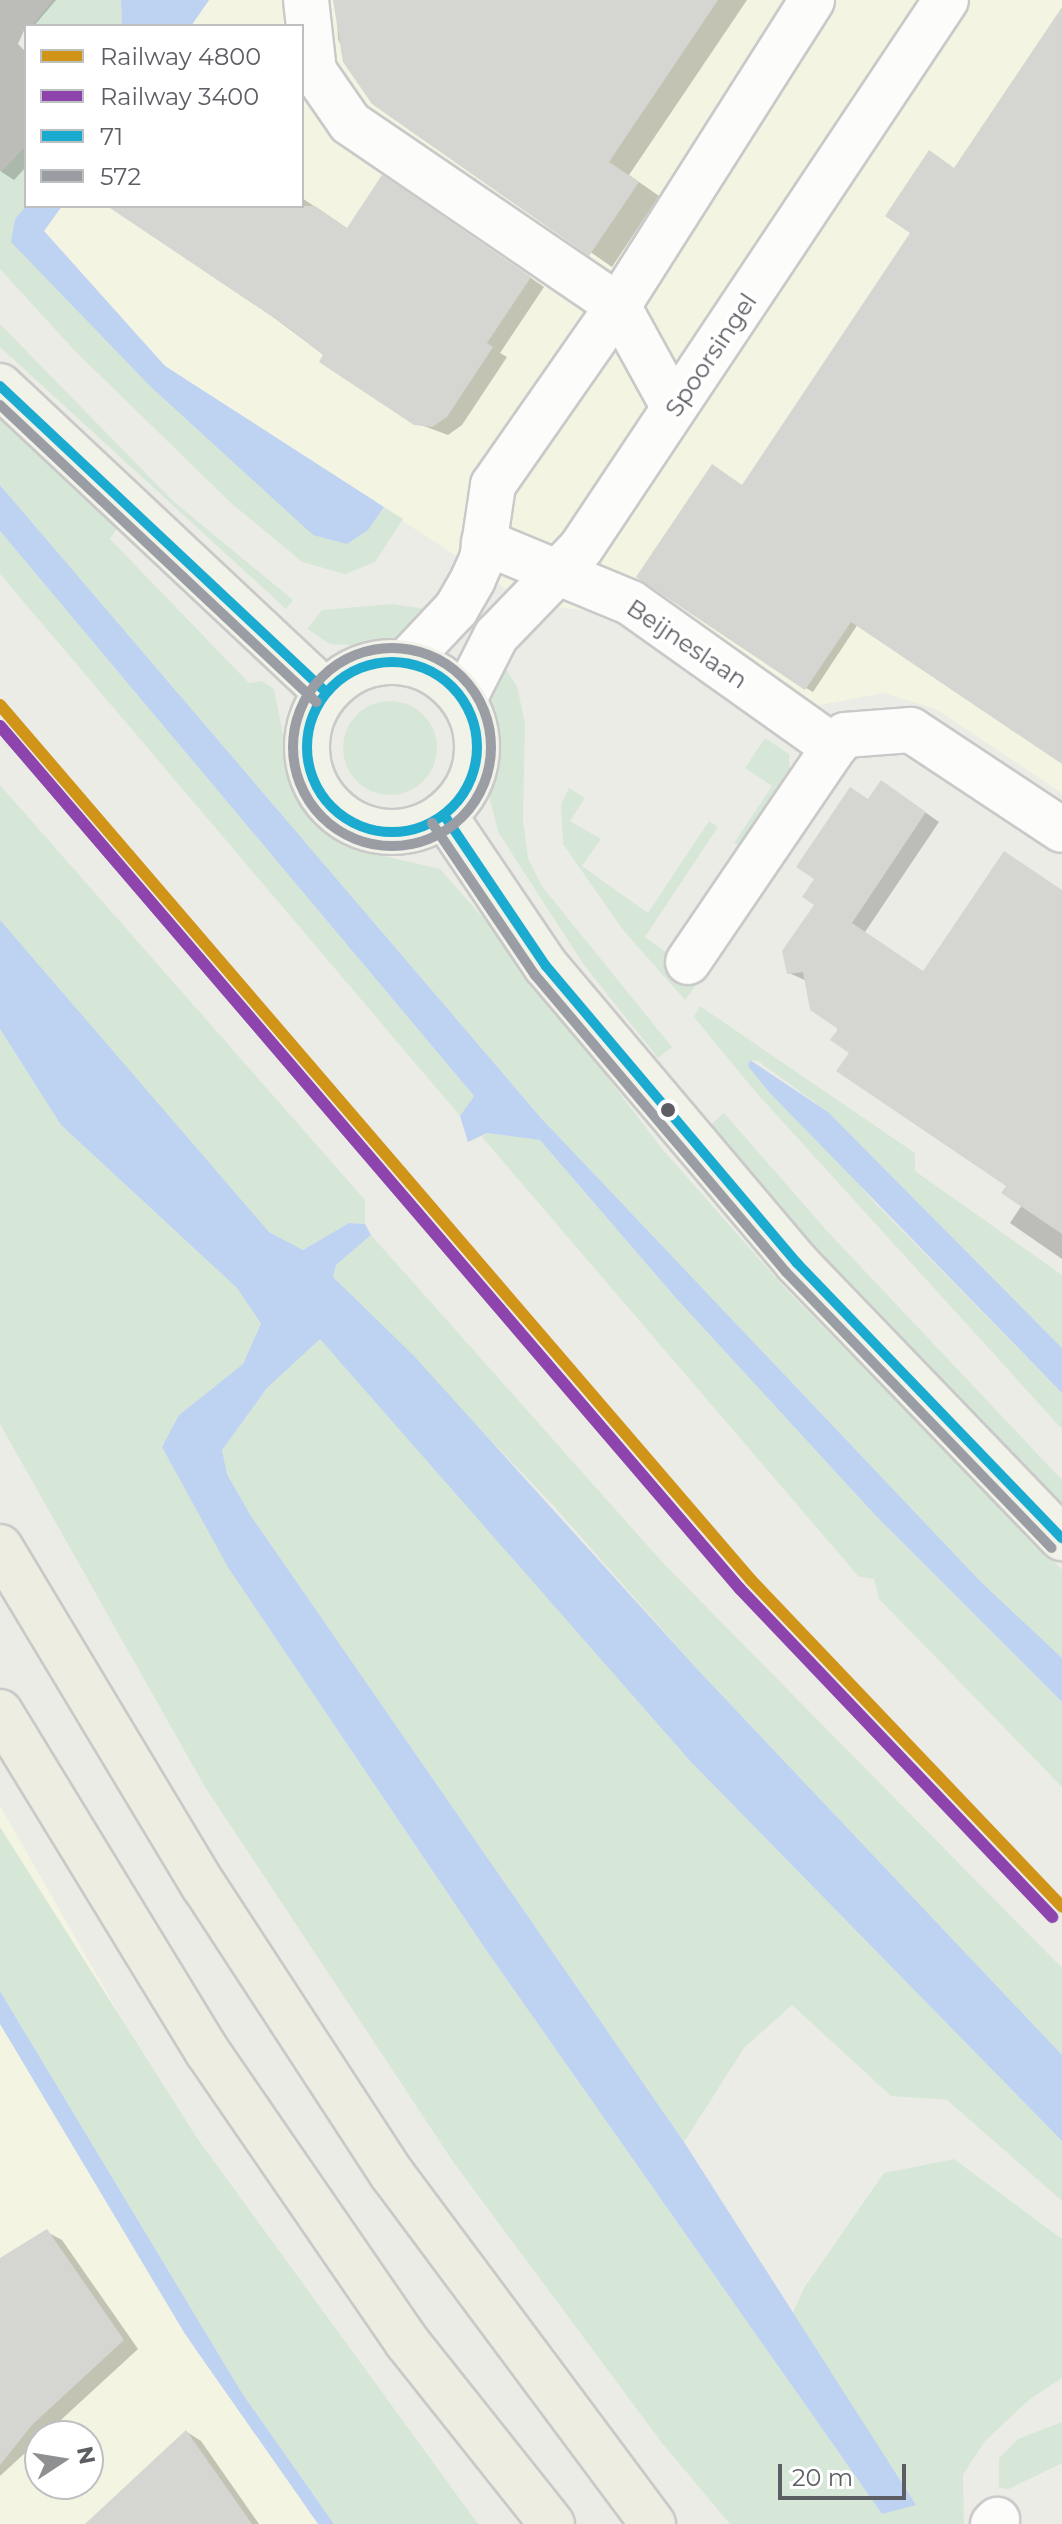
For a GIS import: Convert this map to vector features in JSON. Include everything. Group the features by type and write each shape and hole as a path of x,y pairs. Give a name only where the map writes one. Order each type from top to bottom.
{"highway":[{"path":"0,1547 204,1886 392,2174 653,2524"},
{"path":"0,1712 207,2051 407,2342 552,2524"}],"main road":[{"path":"0,386 326,692"},
{"path":"406,662 441,676 464,699 476,729 477,761 466,791 444,815 420,828 392,833 365,828 340,815 322,795 310,770 312,716 326,692 362,666 406,662"},
{"path":"444,815 546,966 797,1263 1062,1538"}],"street":[{"path":"306,0 314,71 350,123 618,306 674,408"},
{"path":"406,662 456,609 482,559 493,485 618,306 812,0"},
{"name":"Spoorsingel","path":"464,699 496,636 533,594 558,576 946,0"},
{"name":"Beijneslaan","path":"484,542 558,576 631,603 834,747"},
{"path":"688,962 845,735 911,730 1062,830"}],"shaded area":[{"path":"53,0 121,0 122,24 34,24"},
{"path":"209,0 1062,0 1062,793 936,709 884,693 771,714 607,613 530,604 165,366 44,231 61,208 304,208 304,24 192,24"},
{"path":"24,148 24,208 15,219 347,544 368,530 384,507 403,519 375,562 345,574 302,562 231,503 74,350 0,269 0,173"},
{"path":"0,324 173,501 293,600 286,609 0,347"},
{"path":"0,414 118,527 110,539 249,683 262,681 274,689 294,791 314,822 350,848 440,869 501,938 663,1150 785,1288 1062,1570 1062,1658 981,1582 541,1118 0,485"},
{"path":"0,531 474,1096 460,1116 0,574"},
{"path":"391,604 427,609 412,630 384,647 330,644 307,629 322,610"},
{"path":"501,662 517,686 525,723 523,821 528,858 541,885 672,1047 658,1058 584,965 498,832 490,800 494,735 489,691"},
{"path":"390,701 408,704 423,715 434,730 437,748 434,766 423,781 408,792 390,795 372,792 357,781 346,766 343,748 346,730 357,715 372,704"},
{"path":"765,738 789,754 790,776 745,848 734,843 772,786 745,768"},
{"path":"0,785 365,1200 365,1224 349,1223 303,1250 269,1232 70,1006 0,920"},
{"path":"569,788 585,798 570,821 601,839 582,866 648,913 709,821 718,827 645,937 671,956 668,966 697,984 685,1000 623,930 563,844 561,804"},
{"path":"700,1006 915,1153 915,1171 1062,1275 1062,1348 828,1112 758,1061 749,1060 876,1204 1062,1393 1062,1429 753,1089 694,1017"},
{"path":"0,1029 61,1125 237,1288 261,1325 243,1364 179,1415 229,1569 484,1947 882,2514 915,2504 791,2317 804,2288 884,2173 954,2159 1062,2239 1062,2378 1030,2399 984,2442 963,2475 964,2524 730,2524 662,2443 454,2163 205,1787 0,1424"},
{"path":"724,1113 828,1232 1062,1480 1062,1503 808,1241 709,1126"},
{"path":"487,1133 540,1140 675,1297 876,1516 1062,1702 1062,1787 879,1599 874,1579 859,1577 482,1137"},
{"path":"371,1235 664,1564 1062,1968 1062,2055 698,1670 552,1504 333,1277 336,1265"},
{"path":"320,1338 691,1762 1062,2141 1062,2201 947,2100 891,2096 792,2005 744,2048 684,2142 251,1516 227,1474 222,1450 267,1388"},
{"path":"0,1806 411,2524 0,2524"},
{"path":"0,1827 197,2138 478,2524 334,2524 242,2393 0,1991"},
{"path":"1062,2422 1062,2463 1009,2489 999,2488 999,2458 1018,2439"}],"water":[{"path":"121,0 209,0 192,24 122,24"},
{"path":"24,208 61,208 44,231 165,366 384,507 368,530 347,544 313,535 150,386 11,242 15,219"},
{"path":"0,485 541,1118 981,1582 1062,1658 1062,1702 876,1516 675,1297 540,1140 487,1133 468,1142 460,1116 474,1096 0,531"},
{"path":"0,920 269,1232 303,1250 349,1223 365,1224 371,1235 336,1265 333,1277 414,1356 698,1670 1062,2055 1062,2141 691,1762 320,1339 267,1388 222,1450 227,1474 251,1516 684,2142 916,2505 882,2514 484,1947 229,1569 162,1447 179,1415 243,1364 261,1324 237,1288 61,1125 0,1029"},
{"path":"750,1060 828,1112 1062,1348 1062,1393 770,1093 748,1066"},
{"path":"0,1991 242,2393 334,2524 318,2524 185,2334 0,2024"}],"building":[{"path":"333,0 718,0 609,162 639,182 589,256 372,104 343,62"},
{"path":"1062,7 1062,764 851,622 805,690 636,577 712,464 742,485 910,233 885,216 929,150 954,168"},
{"path":"382,175 531,277 487,343 493,347 447,417 432,427 414,425 319,362 323,355 283,324 110,208 315,206 347,228"},
{"path":"881,780 926,812 852,923 923,971 1004,851 1062,890 1062,1234 1001,1193 1006,1186 836,1071 849,1053 830,1040 838,1029 810,1010 803,972 787,974 782,951 814,905 802,897 814,879 796,867 850,787 868,799"},
{"path":"47,2229 124,2340 37,2420 24,2420 24,2435 0,2465 0,2258"},
{"path":"186,2430 252,2524 85,2524 144,2469"}],"rail line":[{"name":"4800","path":"0,705 751,1580 1062,1907"},
{"name":"3400","path":"0,726 740,1589 1052,1917"}],"transit line":[{"name":"71","path":"0,386 326,692"},
{"name":"572","path":"0,405 316,702"},
{"name":"572","path":"392,648 430,655 462,677 484,709 491,747 484,785 462,817 430,839 392,846 354,839 322,817 300,785 293,747 300,709 322,677 354,655 392,648"},
{"name":"71","path":"392,662 425,668 452,687 471,714 477,747 471,780 452,807 425,826 392,832 359,826 332,807 313,780 307,747 313,714 332,687 359,668 392,662"},
{"name":"71","path":"444,815 546,966 797,1263 1062,1538"},
{"name":"572","path":"432,823 535,975 786,1272 1052,1548"}]}
